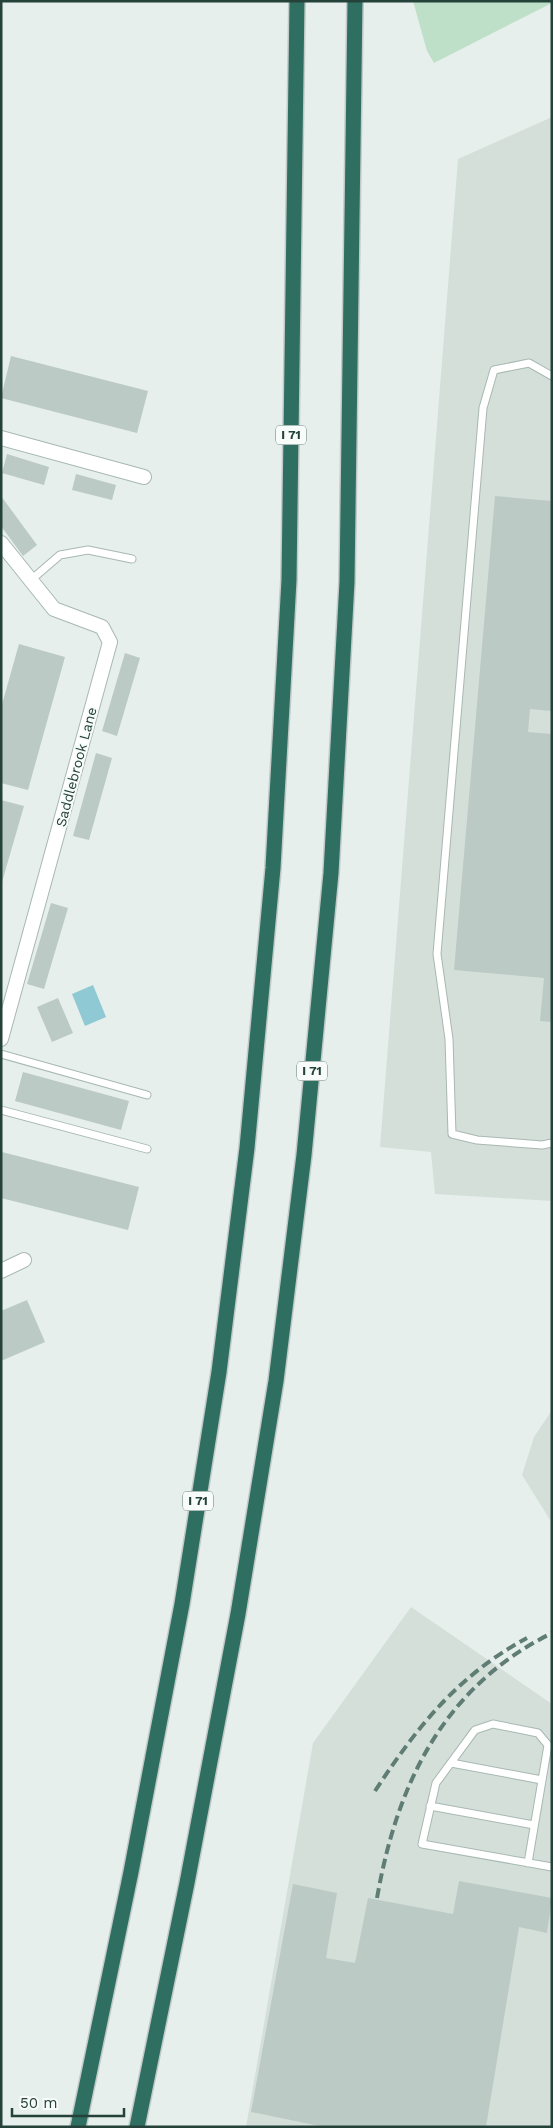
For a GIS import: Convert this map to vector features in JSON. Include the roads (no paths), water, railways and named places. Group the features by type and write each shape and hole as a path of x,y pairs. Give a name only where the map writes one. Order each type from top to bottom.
{"highway":[{"name":"I 71","path":"78,2127 131,1872 182,1604 219,1372 247,1148 273,868 289,580 297,1"},
{"name":"I 71","path":"137,2127 188,1883 238,1614 276,1381 304,1155 331,873 347,582 355,1"}],"street":[{"path":"1,438 144,477"},
{"name":"Saddlebrook Lane","path":"1,543 54,609 102,627 110,642 1,1040"},
{"path":"1,1271 24,1260"}],"lane":[{"path":"552,376 529,363 494,370 483,408 437,954 449,1040 452,1134 477,1140 542,1145 552,1143"},
{"path":"30,580 60,555 88,550 132,559"},
{"path":"1,1054 147,1095"},
{"path":"1,1110 147,1149"},
{"path":"528,1863 548,1745 538,1733 493,1724 475,1730 436,1783 422,1844 528,1863 552,1867"},
{"path":"450,1763 542,1780"},
{"path":"430,1806 534,1825"}],"water":[{"path":"93,985 106,1017 85,1026 72,994"}],"railway":[{"path":"377,1898 397,1816 412,1778 431,1743 454,1711 481,1681 514,1655 552,1633"},
{"path":"375,1791 407,1745 441,1704 480,1669 527,1638"}]}
